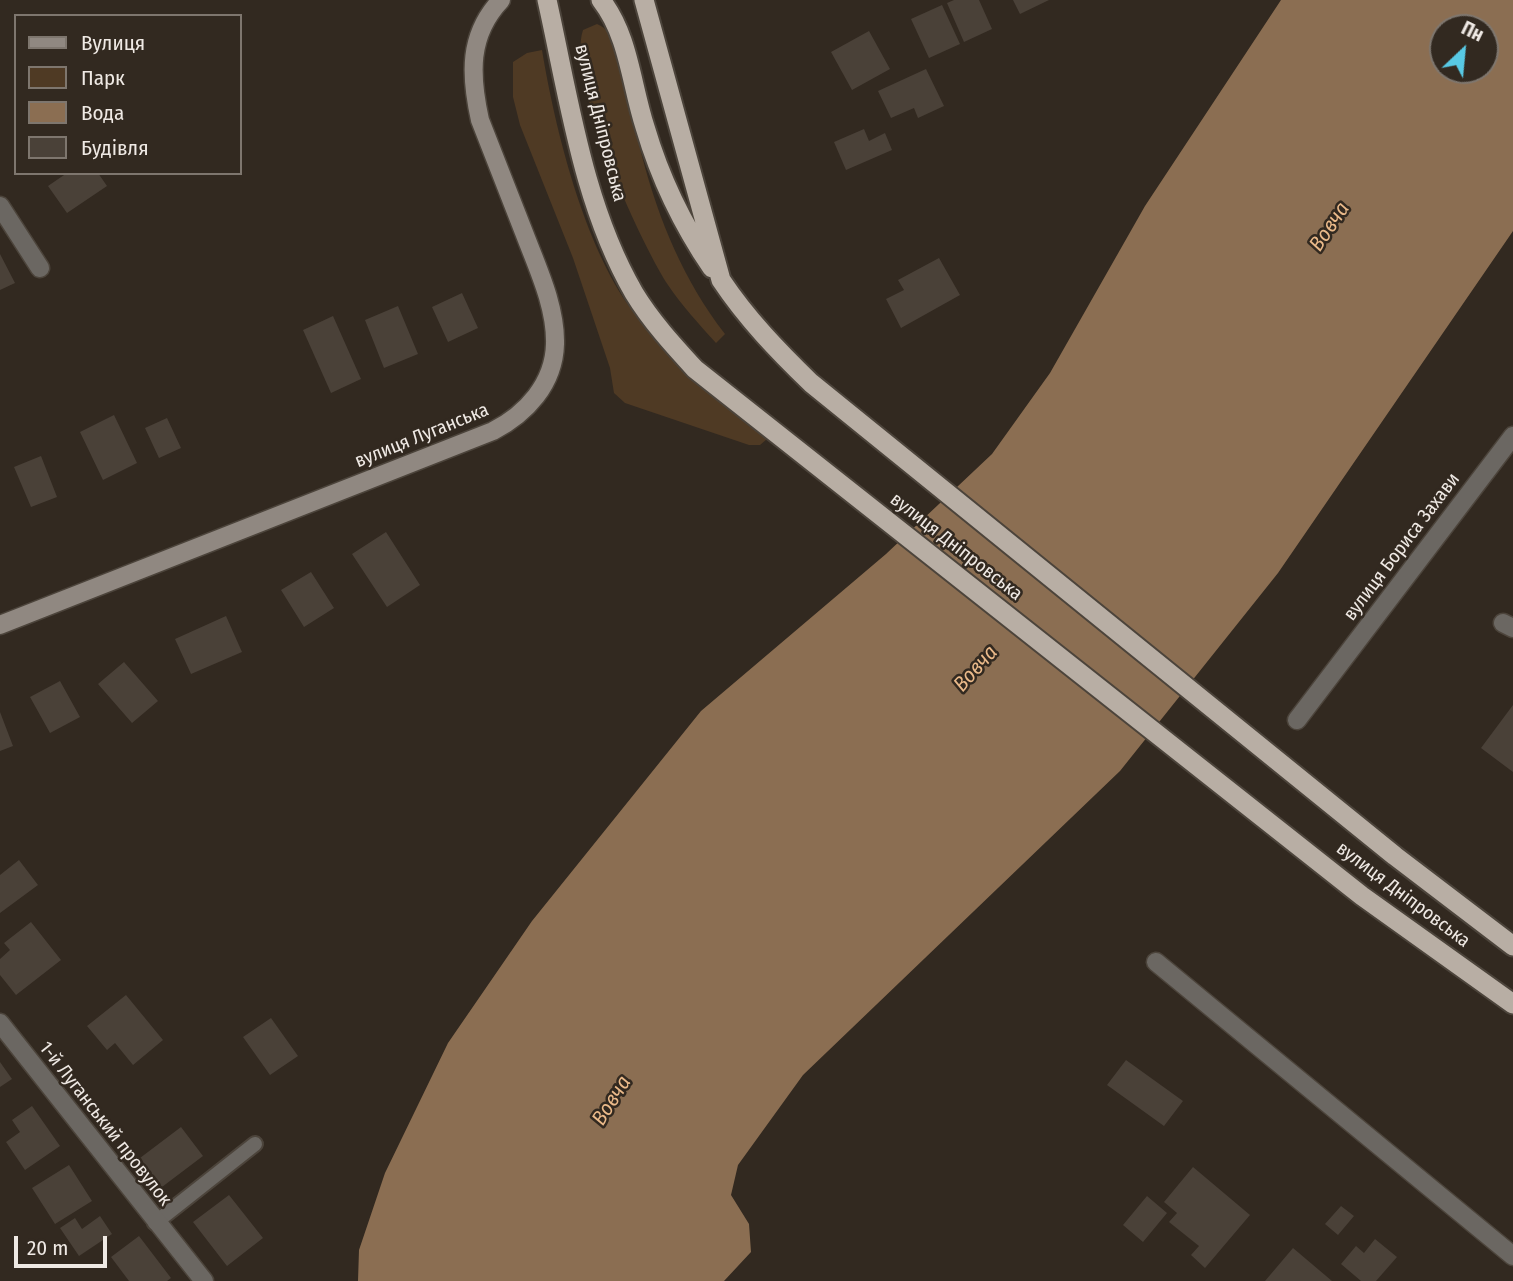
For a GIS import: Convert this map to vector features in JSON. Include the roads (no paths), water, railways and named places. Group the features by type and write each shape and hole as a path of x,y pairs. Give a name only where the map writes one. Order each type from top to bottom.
{"highway":[{"name":"вулиця Дніпровська","path":"547,0 578,143 597,207 635,294 663,335 695,369 1362,895 1513,1004"},
{"path":"601,0 615,19 624,44 661,177 695,243 721,280"},
{"name":"вулиця Дніпровська","path":"643,0 721,280 749,319 811,383 1395,856 1513,946"}],"main road":[{"name":"вулиця Луганська","path":"0,625 493,431 530,406 544,385 551,365 555,344 552,316 543,284 480,120 474,95 472,64 477,36 488,14 501,0"}],"street":[{"path":"0,206 40,268"},
{"name":"вулиця Бориса Захави","path":"1297,720 1513,436"},
{"path":"1156,962 1513,1256"},
{"name":"1-й Луганський провулок","path":"0,1023 155,1223 204,1281"}],"lane":[{"path":"155,1223 256,1144"}],"water":[{"name":"Вовча","path":"1281,0 1513,0 1513,231 1278,573 1120,771 803,1075 738,1165 731,1195 749,1224 751,1252 724,1281 358,1281 359,1250 385,1173 448,1043 532,921 701,711 886,554 992,454 1050,373 1145,206"}]}
